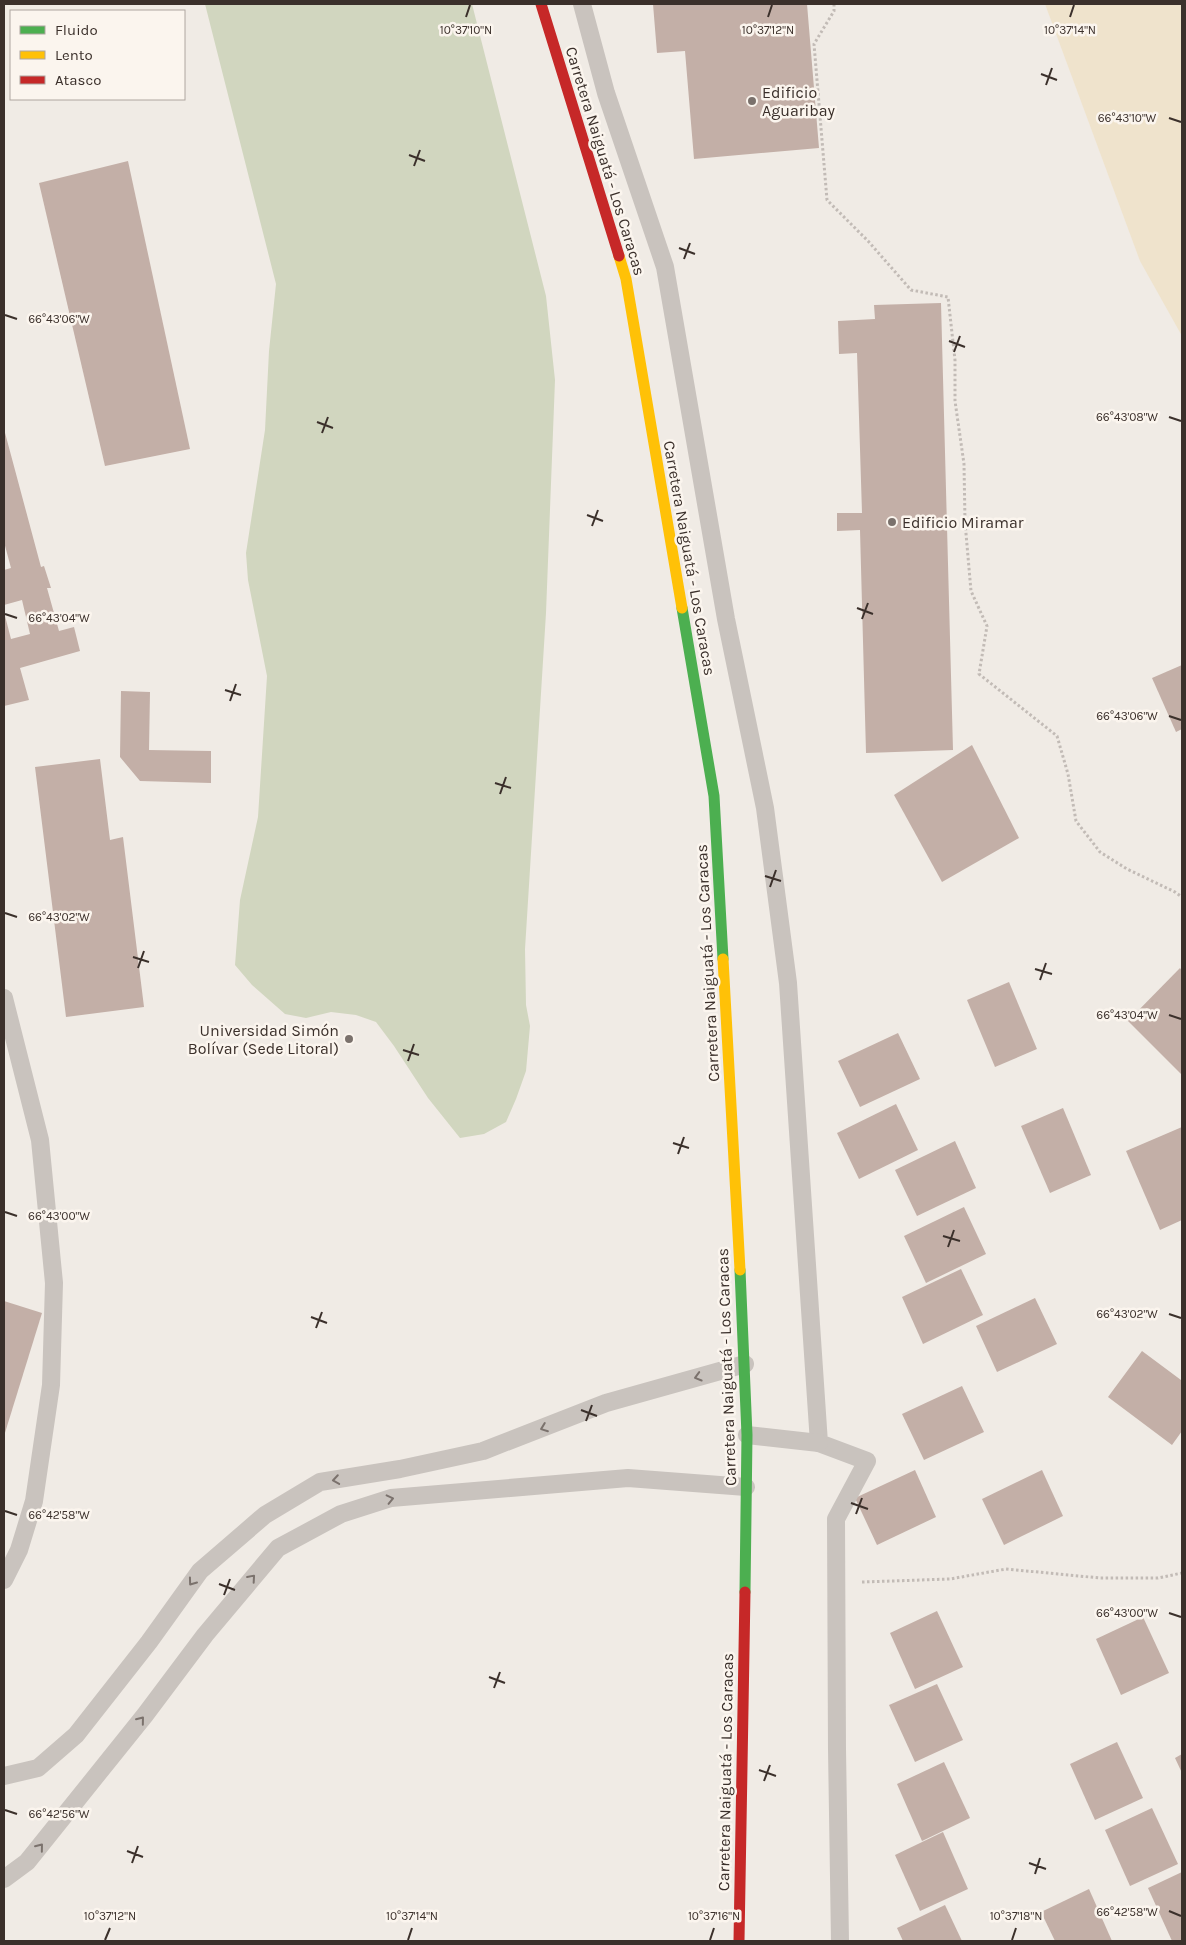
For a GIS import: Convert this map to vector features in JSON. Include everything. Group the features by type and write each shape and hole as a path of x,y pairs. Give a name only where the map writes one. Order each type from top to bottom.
{"main road":[{"name":"Carretera Naiguatá - Los Caracas","path":"541,4 626,279 714,796 745,1364 746,1487 739,1941"}],"lane":[{"path":"582,4 606,93 664,267 726,619 765,808 788,983 819,1443"},
{"path":"4,998 40,1140 54,1283 51,1385 34,1501 20,1550 4,1580"},
{"path":"4,1776 38,1768 76,1735 143,1650 200,1571 266,1515 320,1482 400,1469 483,1452 606,1403 745,1364"},
{"path":"746,1435 819,1443 866,1461 836,1519 840,1941"},
{"path":"4,1879 27,1862 145,1715 205,1634 278,1548 341,1514 392,1498 628,1478 746,1487"}],"path":[{"path":"834,4 834,11 814,44 827,200 868,241 911,290 948,297 955,360 955,401 964,464 965,522 971,591 987,626 979,674 1057,736 1068,774 1076,821 1100,852 1127,869 1182,897"},
{"path":"836,1583 950,1579 1006,1569 1100,1578 1158,1578 1182,1573"}],"green space":[{"path":"205,4 472,4 546,296 555,380 546,613 525,949 526,1005 530,1026 526,1071 516,1099 506,1122 484,1134 460,1138 428,1098 376,1022 356,1015 331,1012 306,1018 285,1014 252,985 235,965 240,900 258,817 267,676 248,580 246,553 265,430 269,351 276,284"}],"sand":[{"path":"1045,4 1182,4 1182,336 1140,261"}],"building":[{"name":"Edificio Aguaribay","path":"653,4 807,4 819,148 694,159 685,51 657,53"},
{"path":"128,161 190,449 105,466 39,183"},
{"name":"Edificio Miramar","path":"941,303 953,750 866,753 860,530 837,531 837,513 862,513 857,353 839,354 838,321 875,319 874,305"},
{"path":"4,429 41,567 44,566 51,588 47,588 59,631 74,627 80,651 20,668 29,700 4,706 4,612 11,639 30,634 22,600 4,605 4,570 11,568 4,542"},
{"path":"1182,665 1182,729 1176,732 1152,678"},
{"path":"121,691 150,692 149,750 211,751 211,783 140,781 120,757"},
{"path":"972,745 1019,838 942,882 894,795"},
{"path":"100,759 110,840 123,837 144,1007 66,1017 35,767"},
{"path":"1180,968 1182,971 1182,1075 1128,1021"},
{"path":"1009,982 1037,1049 995,1067 967,1000"},
{"path":"898,1033 920,1079 860,1107 838,1061"},
{"path":"896,1104 918,1150 859,1179 837,1133"},
{"path":"1063,1108 1091,1175 1050,1193 1021,1126"},
{"path":"1182,1127 1182,1220 1160,1230 1126,1151"},
{"path":"955,1141 976,1188 917,1216 895,1170"},
{"path":"964,1207 986,1254 926,1283 904,1236"},
{"path":"961,1269 983,1315 923,1344 902,1297"},
{"path":"1035,1298 1057,1344 997,1372 976,1326"},
{"path":"4,1301 42,1313 4,1436"},
{"path":"1142,1351 1182,1379 1182,1431 1172,1445 1108,1397"},
{"path":"962,1386 984,1432 924,1460 902,1414"},
{"path":"915,1470 936,1517 877,1545 855,1498"},
{"path":"1042,1470 1063,1516 1004,1545 982,1499"},
{"path":"937,1611 963,1667 915,1689 890,1633"},
{"path":"1143,1617 1169,1673 1121,1695 1096,1639"},
{"path":"937,1684 963,1740 915,1762 889,1705"},
{"path":"1117,1742 1143,1798 1095,1820 1070,1764"},
{"path":"1182,1754 1182,1773 1175,1758"},
{"path":"944,1762 970,1818 922,1841 897,1784"},
{"path":"1152,1808 1178,1864 1130,1886 1105,1830"},
{"path":"943,1832 968,1889 920,1911 895,1855"},
{"path":"1182,1872 1182,1940 1172,1941 1148,1888"},
{"path":"1089,1889 1112,1941 1055,1941 1041,1912"},
{"path":"945,1905 962,1941 903,1941 897,1928"}],"traffic: fast":[{"path":"682,608 714,796 723,959"},
{"path":"740,1270 747,1435 745,1592"}],"traffic: slow":[{"path":"619,256 626,279 682,608"},
{"path":"723,959 740,1270"}],"traffic: jam":[{"path":"541,4 619,256"},
{"path":"739,1941 745,1592"}],"place":[{"name":"Edificio Aguaribay","path":"752,101"},
{"name":"Edificio Miramar","path":"892,522"},
{"name":"Universidad Simón Bolívar (Sede Litoral)","path":"349,1039"}]}
